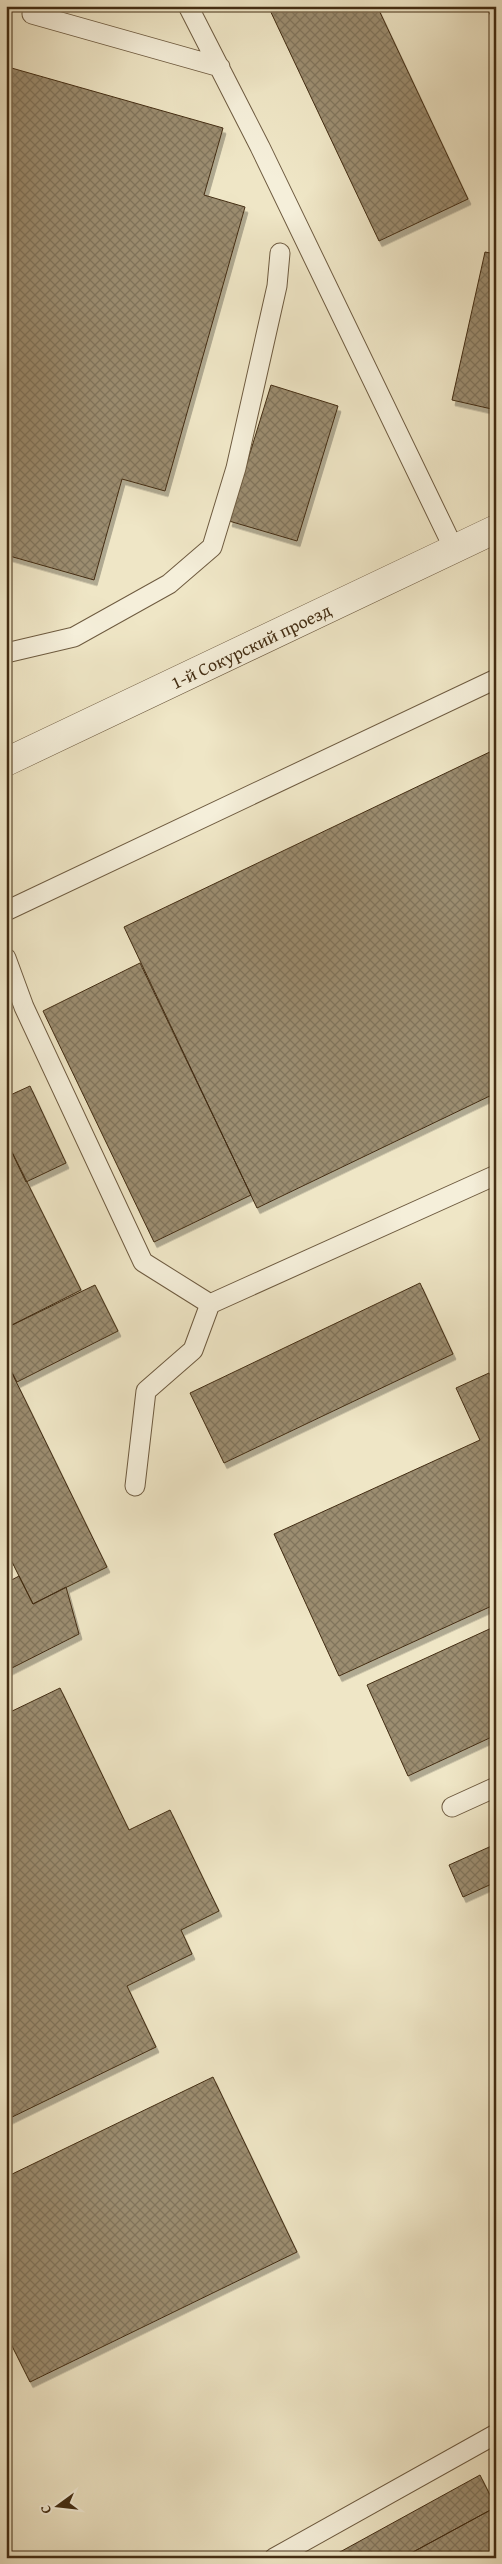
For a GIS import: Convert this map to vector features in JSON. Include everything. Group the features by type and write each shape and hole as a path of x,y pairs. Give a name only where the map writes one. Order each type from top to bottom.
{"street":[{"name":"1-й Сокурский проезд","path":"6,762 496,529"}],"lane":[{"path":"34,6 32,14 220,67"},
{"path":"188,6 260,147 454,549"},
{"path":"6,653 74,637 169,584 212,547 236,468 277,286 280,253"},
{"path":"6,911 496,679"},
{"path":"6,958 24,1007 143,1262 210,1304"},
{"path":"135,1486 146,1391 193,1350 210,1304 496,1174"},
{"path":"452,1807 496,1787"},
{"path":"274,2558 496,2434"}],"building":[{"path":"268,6 377,6 468,199 379,241"},
{"path":"486,6 496,6 496,26"},
{"path":"8,67 223,128 204,195 245,207 165,491 122,479 94,580 6,555"},
{"path":"485,252 496,254 496,410 452,400"},
{"path":"271,385 338,406 297,541 229,521"},
{"path":"496,749 496,1093 257,1208 124,927"},
{"path":"140,963 251,1195 154,1242 43,1011"},
{"path":"30,1086 66,1163 26,1182 6,1140 6,1097"},
{"path":"6,1140 81,1290 6,1328"},
{"path":"420,1283 453,1354 224,1463 190,1393"},
{"path":"95,1285 118,1331 17,1382 6,1361 6,1328"},
{"path":"6,1361 107,1567 33,1604 6,1550"},
{"path":"489,1373 496,1388 496,1604 339,1676 274,1534 480,1440 456,1388"},
{"path":"19,1576 33,1604 66,1587 79,1634 6,1671 6,1583"},
{"path":"496,1626 496,1735 408,1776 367,1685"},
{"path":"60,1688 129,1830 170,1810 219,1911 181,1930 192,1954 127,1986 156,2047 6,2120 6,1714"},
{"path":"496,1844 496,1882 463,1897 449,1865"},
{"path":"213,2077 297,2252 30,2382 6,2334 6,2177"},
{"path":"480,2475 496,2507 402,2558 329,2558"},
{"path":"496,2507 496,2558 402,2558"}]}
